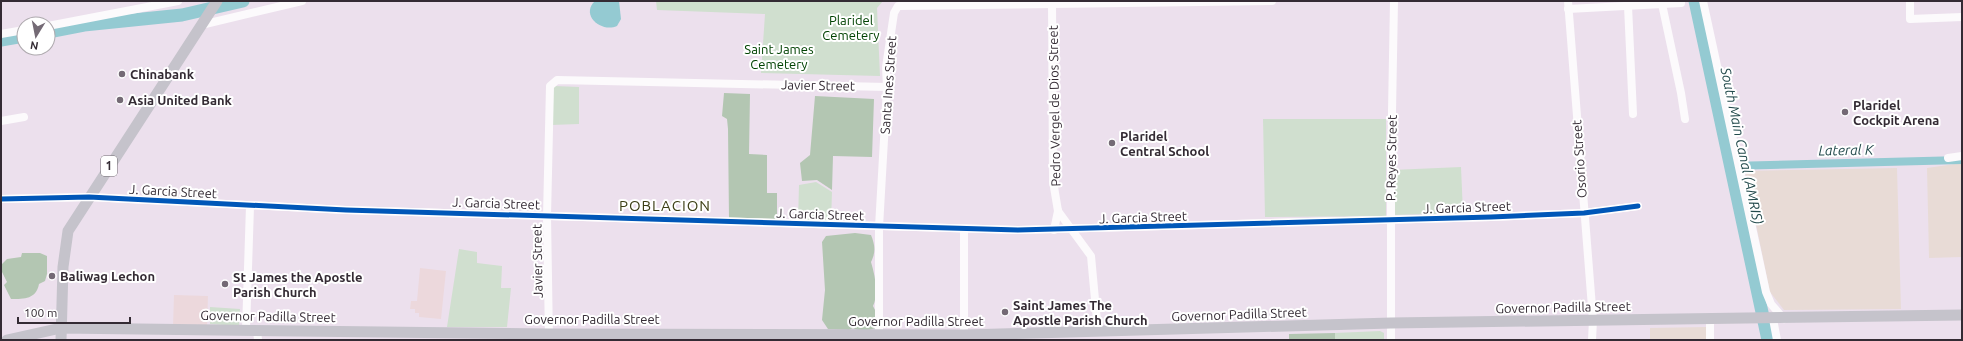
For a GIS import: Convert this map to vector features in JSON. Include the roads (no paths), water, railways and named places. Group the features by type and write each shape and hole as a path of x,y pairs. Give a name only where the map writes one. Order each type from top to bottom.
{"main road":[{"name":"1","path":"61,340 63,267 68,231 217,1"},
{"name":"Governor Padilla Street","path":"7,340 61,328 246,330 258,335 879,338 1081,336 1098,332 1392,323 1776,319 1962,315"}],"street":[{"path":"56,24 178,1"},
{"path":"203,23 302,1"},
{"name":"Santa Ines Street","path":"879,338 879,227 887,87 886,67 894,13 898,6 1052,2 1272,1"},
{"name":"P. Reyes Street","path":"1391,340 1394,1"},
{"path":"1568,5 1628,6 1681,3 1681,1"},
{"path":"1703,1 1766,292 1776,319 1777,340"},
{"path":"1910,1 1910,19 1962,18"},
{"name":"Pedro Vergel de Dios Street","path":"1052,2 1053,170 1058,211 1054,230"},
{"path":"1662,4 1682,93 1685,119"},
{"name":"Osorio Street","path":"1568,5 1593,320 1592,340"},
{"path":"1628,6 1633,114"},
{"path":"1,34 16,31"},
{"name":"Javier Street","path":"548,337 547,216 550,86 557,80 887,87"},
{"path":"1,121 24,117"},
{"path":"1948,158 1962,156"},
{"name":"J. Garcia Street","path":"1,199 89,197 250,206 964,230 1071,230 1391,220 1584,213 1638,206"},
{"path":"246,330 250,206"},
{"name":"Pedro Vergel de Dios Street","path":"1058,211 1091,256 1098,332"},
{"path":"964,230 970,337"},
{"path":"1710,319 1710,340"}],"water":[{"path":"595,1 619,1 621,19 617,26 611,28 605,27 594,21 590,12 591,6"}],"waterway":[{"name":"South Main Canal (AMRIS)","path":"56,30 84,25 182,15 243,1"},
{"name":"South Main Canal (AMRIS)","path":"1695,1 1768,340"},
{"name":"South Main Canal (AMRIS)","path":"1,40 16,37"},
{"name":"Lateral K","path":"1730,166 1962,160"}],"place":[{"name":"Chinabank","path":"122,74"},
{"name":"Asia United Bank","path":"120,100"},
{"name":"Plaridel Cockpit Arena","path":"1845,112"},
{"name":"Plaridel Central School","path":"1112,143"},
{"name":"Baliwag Lechon","path":"52,276"},
{"name":"St James the Apostle Parish Church","path":"225,284"},
{"name":"Saint James The Apostle Parish Church","path":"1005,312"}],"district":[{"name":"POBLACION","path":"665,206"}],"park label":[{"name":"Plaridel Cemetery","path":"851,28"},
{"name":"Saint James Cemetery","path":"779,56"}]}
